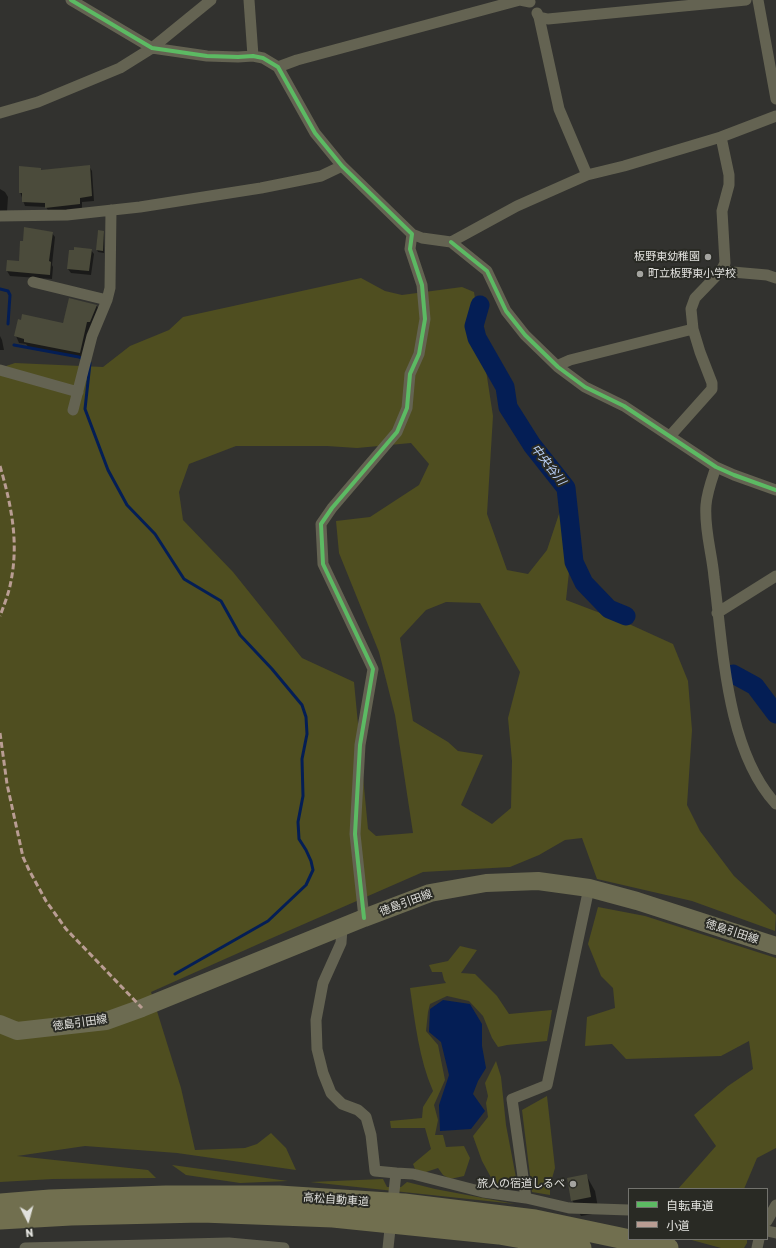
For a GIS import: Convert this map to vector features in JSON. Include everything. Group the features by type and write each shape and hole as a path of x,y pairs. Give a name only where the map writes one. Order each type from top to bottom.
{"highway":[{"path":"0,1198 108,1194 166,1196"},
{"name":"高松自動車道","path":"1,1215 50,1200 166,1196 279,1196 404,1204 535,1220 628,1240"},
{"name":"高松自動車道","path":"1,1215 202,1212 333,1216 499,1234 581,1248"},
{"name":"高松自動車道","path":"630,1240 668,1248"}],"main road":[{"name":"徳島引田線","path":"0,1024 17,1032 106,1021 430,893 486,883 538,881 589,888 776,946"}],"street":[{"path":"71,0 152,48 207,56 252,56 263,58 278,67 315,133 342,166 412,234 422,238 451,242 487,271 506,311 525,335 558,367 585,387 624,406 716,467 776,490"},
{"path":"0,113 38,102 120,68 152,48 211,0"},
{"path":"249,0 252,56"},
{"path":"278,67 297,60 520,0 530,1 539,17 559,109 587,175"},
{"path":"539,17 548,19 746,0"},
{"path":"758,0 776,99"},
{"path":"451,242 517,206 587,175 624,166 721,137 776,116"},
{"path":"670,436 712,389 712,383 700,352 693,328 691,309 694,298 721,271 725,262 722,211 729,185 729,175 721,137"},
{"path":"0,216 67,215 140,207 261,188 321,176 342,166"},
{"path":"73,410 92,336 107,300 110,288 111,210"},
{"path":"364,918 355,834 360,745 373,669 323,564 321,524 332,508 398,432 407,408 410,374 419,354 425,319 422,284 410,250 412,234"},
{"path":"721,271 767,275 776,278"},
{"path":"33,282 107,300"},
{"path":"558,367 570,360 693,328"},
{"path":"0,370 78,392"},
{"path":"716,467 706,503 706,516 717,613 726,671 735,721 742,746 754,772 770,798 776,804"},
{"path":"717,613 776,576"},
{"path":"526,1198 512,1099 547,1085 589,888"},
{"path":"342,928 341,943 323,983 316,1020 317,1049 323,1073 331,1093 342,1104 358,1110 366,1117 371,1135 375,1171 396,1176 413,1174 483,1192 526,1198 569,1208 628,1210"},
{"path":"388,1248 396,1176"},
{"path":"768,1219 776,1205"},
{"path":"25,1248 229,1243 284,1248"}],"shaded area":[{"path":"361,278 385,291 402,295 462,287 474,292 493,416 487,514 507,570 528,574 547,550 560,511 575,516 566,600 629,624 673,644 688,681 692,730 687,805 700,831 734,876 776,915 775,931 692,901 597,879 582,838 565,840 539,855 510,867 423,872 151,992 181,1088 195,1150 245,1148 257,1144 271,1133 286,1148 296,1170 177,1153 85,1146 17,1156 148,1170 156,1178 53,1179 0,1182 0,368 15,363 103,367 130,346 169,330 183,317","holes":["411,443 429,464 419,485 370,517 336,521 339,553 379,652 395,715 413,833 376,836 368,829 354,682 302,658 233,572 183,520 179,492 189,464 236,446 327,446 357,448","446,602 480,603 520,672 508,718 512,761 511,808 492,824 461,805 483,755 458,751 448,742 413,721 400,638 426,610"]},
{"path":"598,907 645,916 776,958 776,1148 757,1158 744,1188 679,1188 716,1146 694,1115 728,1086 753,1069 749,1041 721,1056 626,1059 612,1044 585,1046 587,1017 615,1008 613,988 601,976 588,944"},
{"path":"460,946 477,950 461,973 475,974 497,996 509,1014 552,1010 547,1041 498,1047 492,1038 483,1016 469,1001 447,996 430,1004 426,1031 438,1045 445,1080 434,1105 438,1120 435,1135 443,1135 446,1147 464,1146 470,1158 464,1176 450,1179 443,1175 438,1168 423,1173 415,1169 413,1164 431,1149 425,1128 391,1128 390,1121 422,1118 423,1107 433,1091 421,1053 410,988 446,983 442,972 432,972 429,965 448,961"},
{"path":"496,1061 501,1077 506,1125 518,1188 494,1183 482,1161 473,1136 488,1117 486,1103 488,1096 485,1083"},
{"path":"547,1096 555,1168 550,1185 550,1195 532,1192 522,1110"},
{"path":"172,1165 288,1181 240,1183 186,1175"},
{"path":"383,1179 387,1187 401,1187 407,1182 435,1189 515,1204 310,1182"},
{"path":"692,1240 747,1240 744,1248 721,1248"}],"water":[{"path":"443,1000 470,1004 482,1024 482,1046 486,1068 478,1081 473,1094 485,1111 471,1129 440,1131 439,1105 449,1075 441,1042 429,1032 430,1009"}],"building":[{"path":"90,165 92,196 80,198 80,204 45,208 45,203 22,202 22,193 19,193 19,166 41,168 41,170"},
{"path":"24,227 53,232 49,261 51,262 50,275 6,271 7,260 19,261 20,241 23,241"},
{"path":"98,230 104,231 103,251 96,250"},
{"path":"74,247 92,249 89,271 67,269 69,250 74,250"},
{"path":"69,298 97,305 90,322 87,322 80,353 24,342 24,339 14,336 18,319 21,320 22,314 63,323"},
{"path":"587,1174 591,1197 571,1201 567,1178"}],"waterway":[{"path":"0,289 8,291 10,295 8,324"},
{"name":"中央谷川","path":"480,305 474,326 477,338 505,387 508,407 532,445 566,488 574,562 584,583 609,609 626,616"},
{"path":"14,345 79,357 84,360"},
{"path":"90,363 85,409 108,470 127,505 155,534 184,579 221,601 240,635 272,669 302,705 306,717 307,734 302,759 303,796 298,822 299,839 311,861 313,870 306,885 268,921 175,974"},
{"name":"中央谷川","path":"733,674 755,686 776,714"}],"marked path":[{"path":"0,466 13,523 14,537 13,566 10,585 0,616"},
{"path":"0,733 7,784 23,857 29,870 46,901 66,929 142,1008"}],"cycle path":[{"path":"71,0 152,48 207,56 253,56 263,58 278,67 315,133 342,166 412,234 410,249 422,285 425,319 419,354 410,374 407,408 397,432 332,508 321,524 323,564 373,669 360,745 355,834 364,918"},
{"path":"451,242 487,271 506,311 525,335 558,367 585,387 624,406 716,467 776,490"}],"place":[{"name":"板野東幼稚園","path":"708,257"},
{"name":"町立板野東小学校","path":"640,274"},
{"name":"旅人の宿道しるべ","path":"573,1184"}]}
